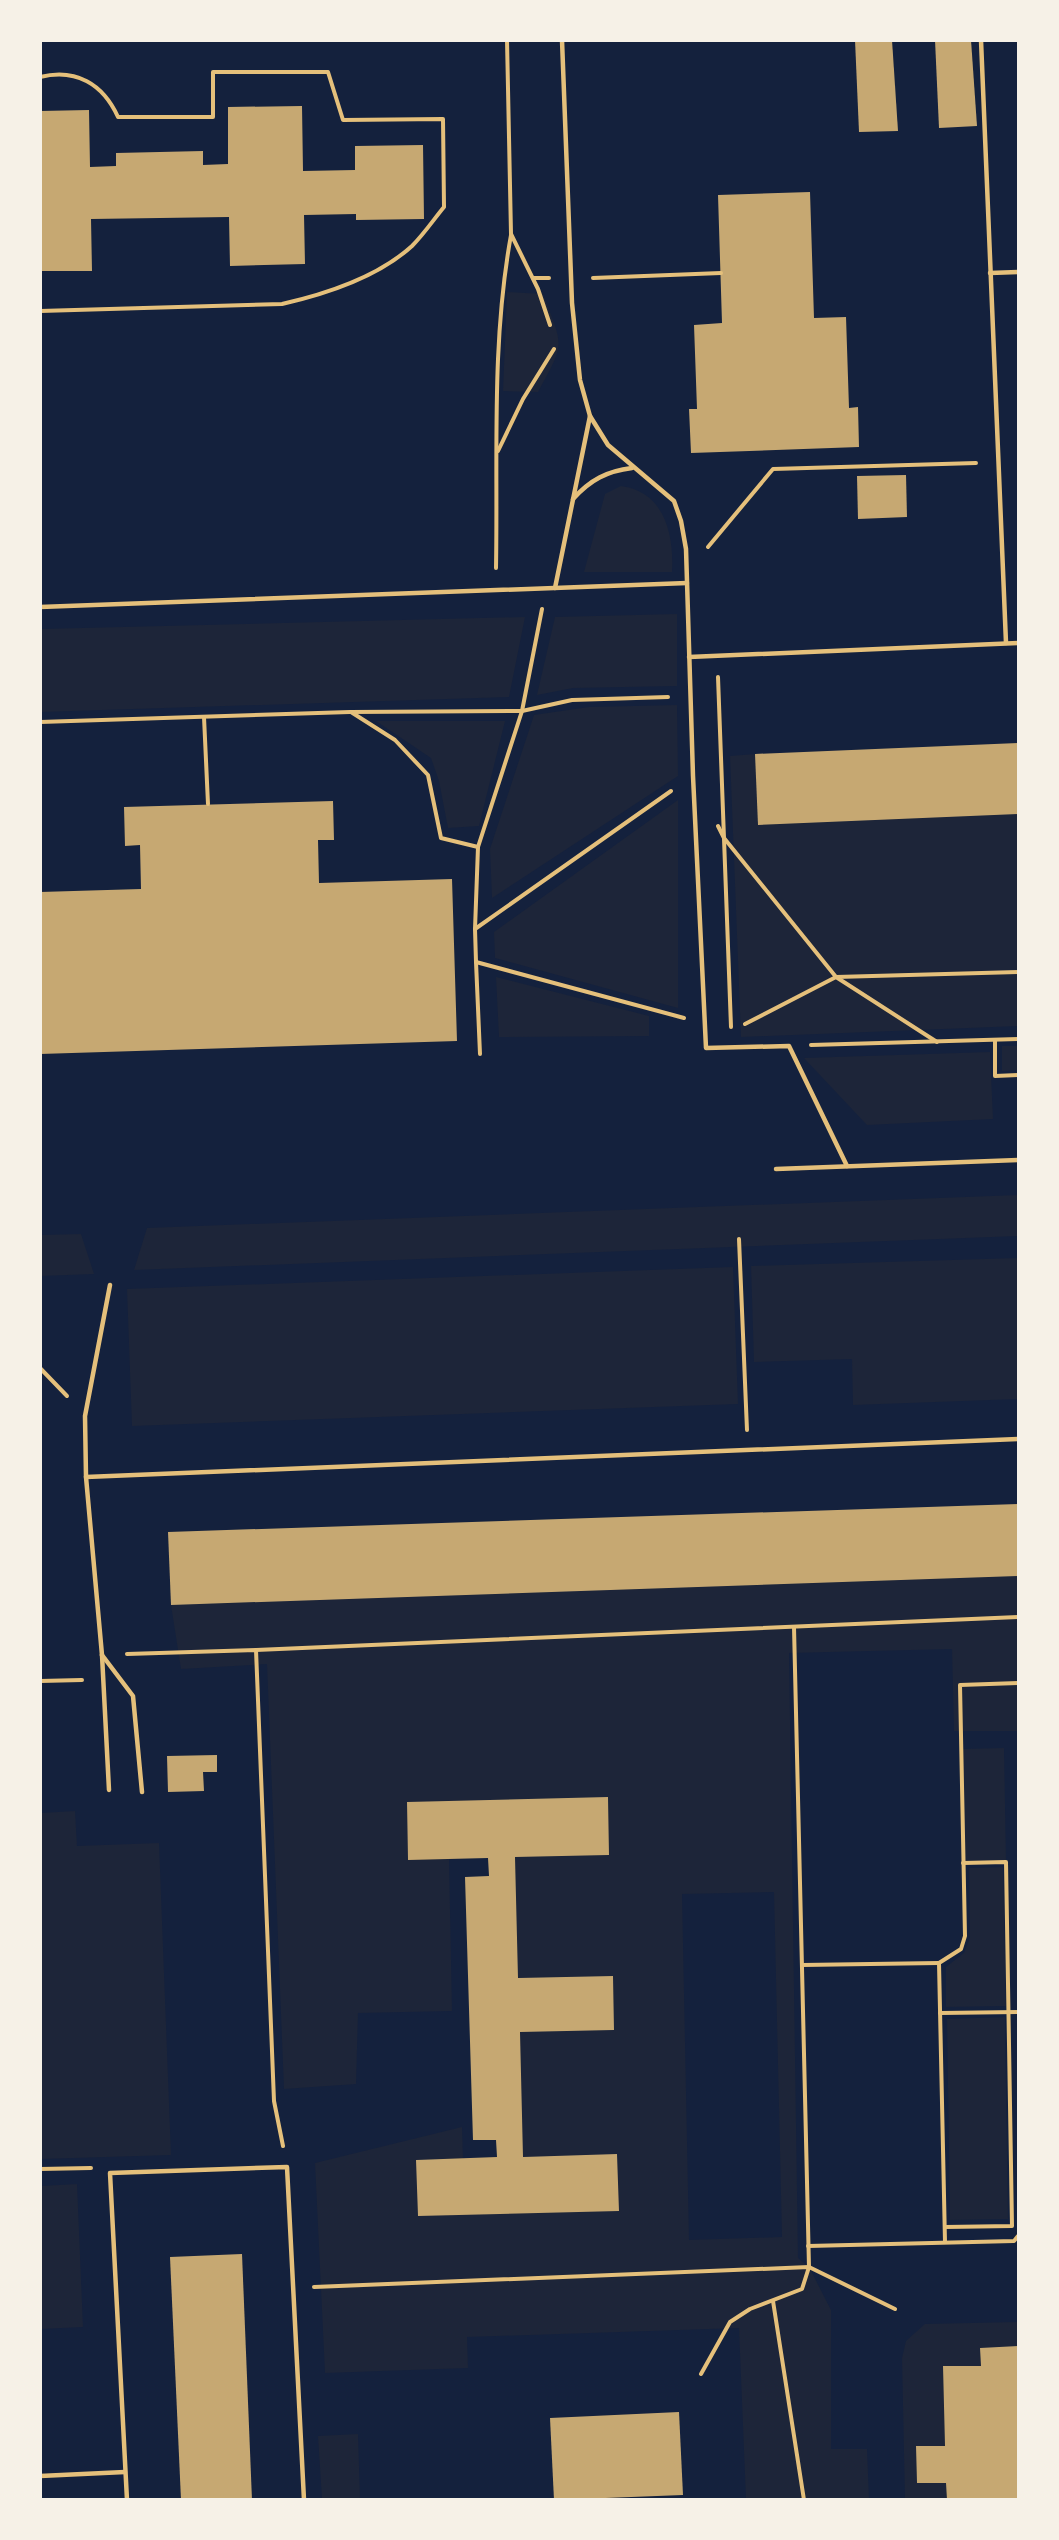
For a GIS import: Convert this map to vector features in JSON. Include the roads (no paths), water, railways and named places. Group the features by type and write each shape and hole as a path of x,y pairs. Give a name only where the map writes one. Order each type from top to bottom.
{"lane":[{"path":"562,40 571,279 580,380 590,416 608,445 632,468 657,485 674,501 681,521 687,583 693,776 706,1048 789,1046 847,1166"},
{"path":"981,40 1006,643"},
{"path":"990,273 1018,272"},
{"path":"555,588 590,416"},
{"path":"571,501 586,484 613,470 632,468"},
{"path":"40,607 687,583"},
{"path":"689,657 1018,643"},
{"path":"776,1169 1018,1160"},
{"path":"109,1790 102,1655 86,1477 85,1416 111,1285"},
{"path":"86,1477 1018,1439"},
{"path":"102,1655 134,1696 142,1792"},
{"path":"127,2499 110,2173 287,2167 304,2499"},
{"path":"40,2476 125,2472"}]}
